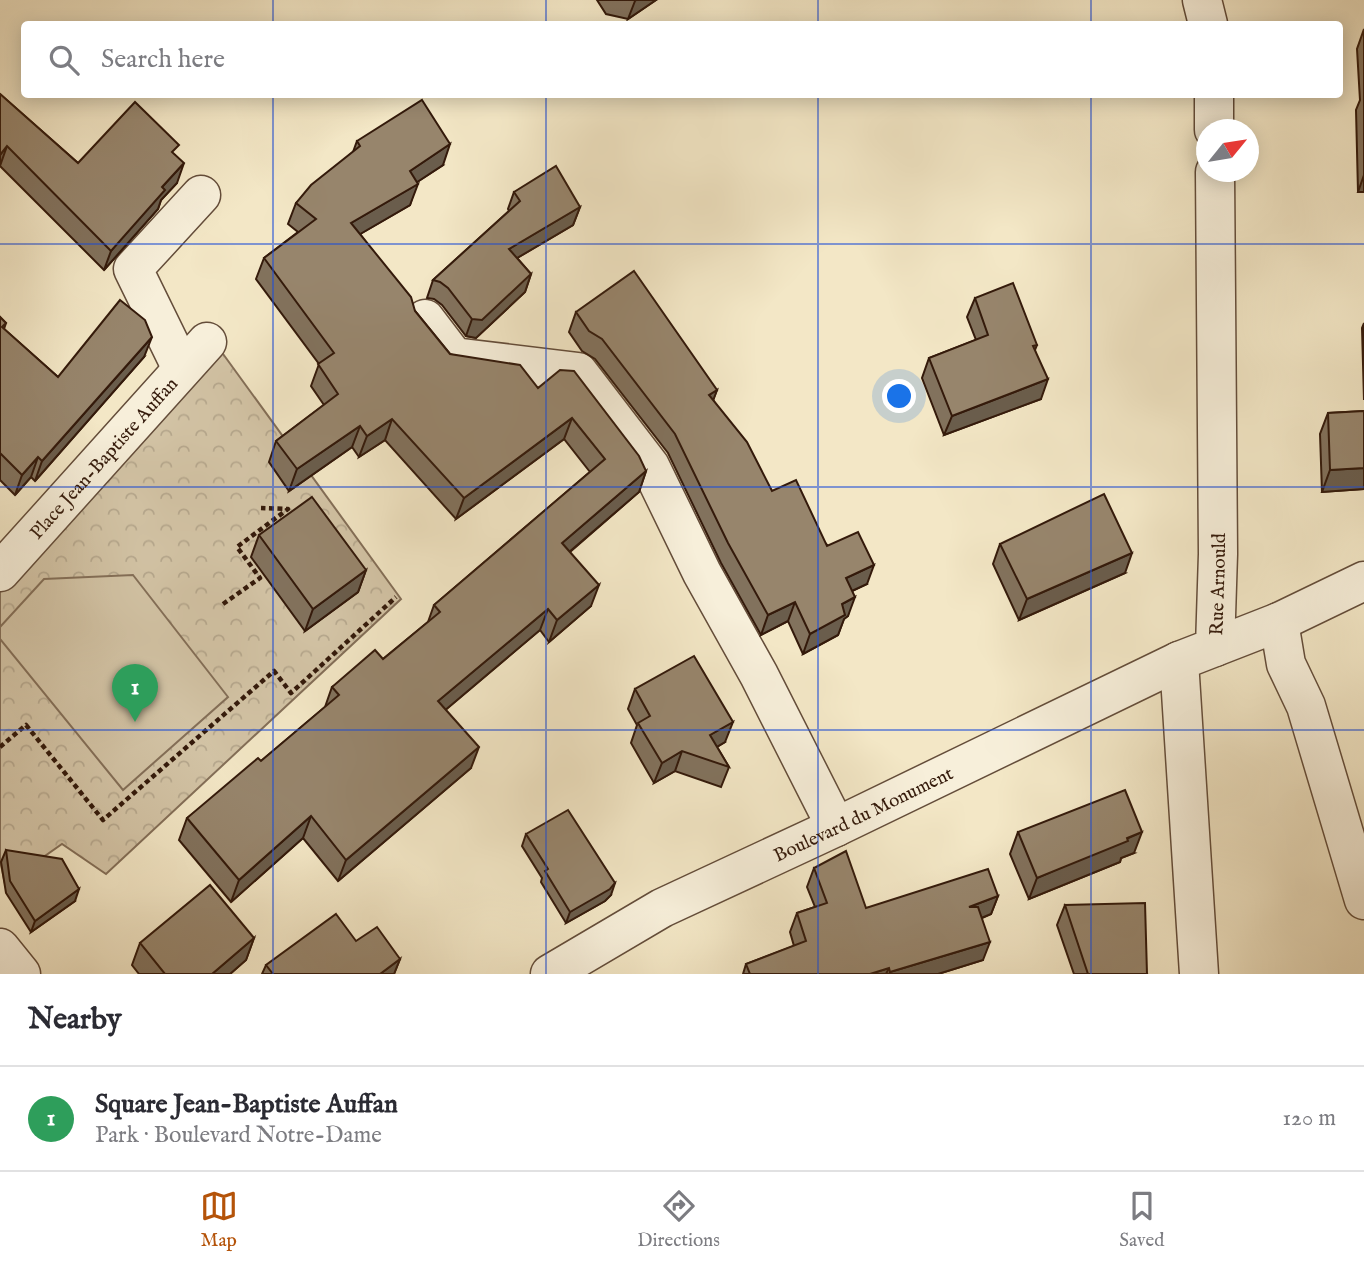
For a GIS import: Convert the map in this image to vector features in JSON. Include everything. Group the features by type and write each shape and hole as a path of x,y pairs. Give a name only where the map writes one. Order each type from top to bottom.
{"street":[{"path":"1202,0 1207,21"},
{"path":"1214,98 1214,119"},
{"name":"Rue Arnould","path":"1180,661 1215,647 1218,554 1215,182"},
{"name":"Place Jean-Baptiste Auffan","path":"0,572 195,355 133,269 201,195"},
{"path":"425,319 454,357 578,372 650,466 702,573 759,675 836,827"},
{"path":"1215,647 1279,622 1364,581"},
{"path":"1279,622 1286,664 1306,706 1364,900"},
{"path":"1180,661 1199,974"},
{"name":"Boulevard du Monument","path":"550,974 662,908 1180,661"},
{"path":"0,948 21,974"}],"path":[{"path":"223,604 260,578 237,547 289,509 261,508"},
{"path":"0,747 26,725 103,820 274,671 291,693 396,597"}],"green space":[{"path":"218,347 401,599 106,874 62,844 5,884 0,860 0,588"},
{"path":"133,575 228,697 123,790 0,639 0,627 44,579"}],"building":[{"path":"0,94 78,163 135,102 179,145 172,152 184,163 162,187 165,190 111,251 7,146 0,155"},
{"path":"422,100 450,144 410,171 418,184 351,223 411,297 415,311 450,354 520,365 538,388 560,370 574,371 639,456 646,471 562,543 599,585 557,620 548,609 438,701 479,747 346,860 311,816 239,880 187,818 258,758 261,761 339,695 332,687 375,650 383,659 440,612 434,605 605,459 572,418 464,498 392,419 367,436 360,426 297,469 276,441 338,394 318,364 334,353 264,258 316,219 296,203 311,185 360,146 357,141"},
{"path":"556,166 580,207 509,249 531,274 482,320 472,319 448,288 433,280 520,201 514,192"},
{"path":"634,271 717,390 709,395 747,442 772,491 796,480 827,546 858,532 874,565 846,578 855,597 842,604 845,615 810,634 795,602 768,615 728,543 675,434 602,339 589,331 576,312"},
{"path":"1013,283 1037,345 1033,346 1048,379 952,416 929,358 988,335 975,298"},
{"path":"120,300 145,320 152,337 42,461 38,457 22,475 0,453 0,317 6,323 2,327 58,377"},
{"path":"1364,411 1364,468 1330,470 1328,413"},
{"path":"1104,494 1132,553 1027,599 1000,544"},
{"path":"312,497 366,570 313,609 259,535"},
{"path":"694,656 733,722 710,735 729,767 682,751 662,763 638,723 650,716 635,689"},
{"path":"1125,790 1142,832 1127,838 1128,841 1037,878 1018,832"},
{"path":"568,810 615,883 610,889 570,912 526,834"},
{"path":"6,850 62,859 79,889 35,921 10,881"},
{"path":"846,851 866,908 988,869 998,896 969,907 978,907 990,942 890,972 889,968 870,974 750,974 746,964 806,941 797,913 827,903 814,868"},
{"path":"210,885 254,938 212,974 165,974 140,943"},
{"path":"1145,903 1147,974 1088,974 1065,905"},
{"path":"336,914 356,941 377,927 400,959 380,974 273,974 266,965"}],"place":[{"name":"Square Jean-Baptiste Auffan","path":"135,722"}]}
